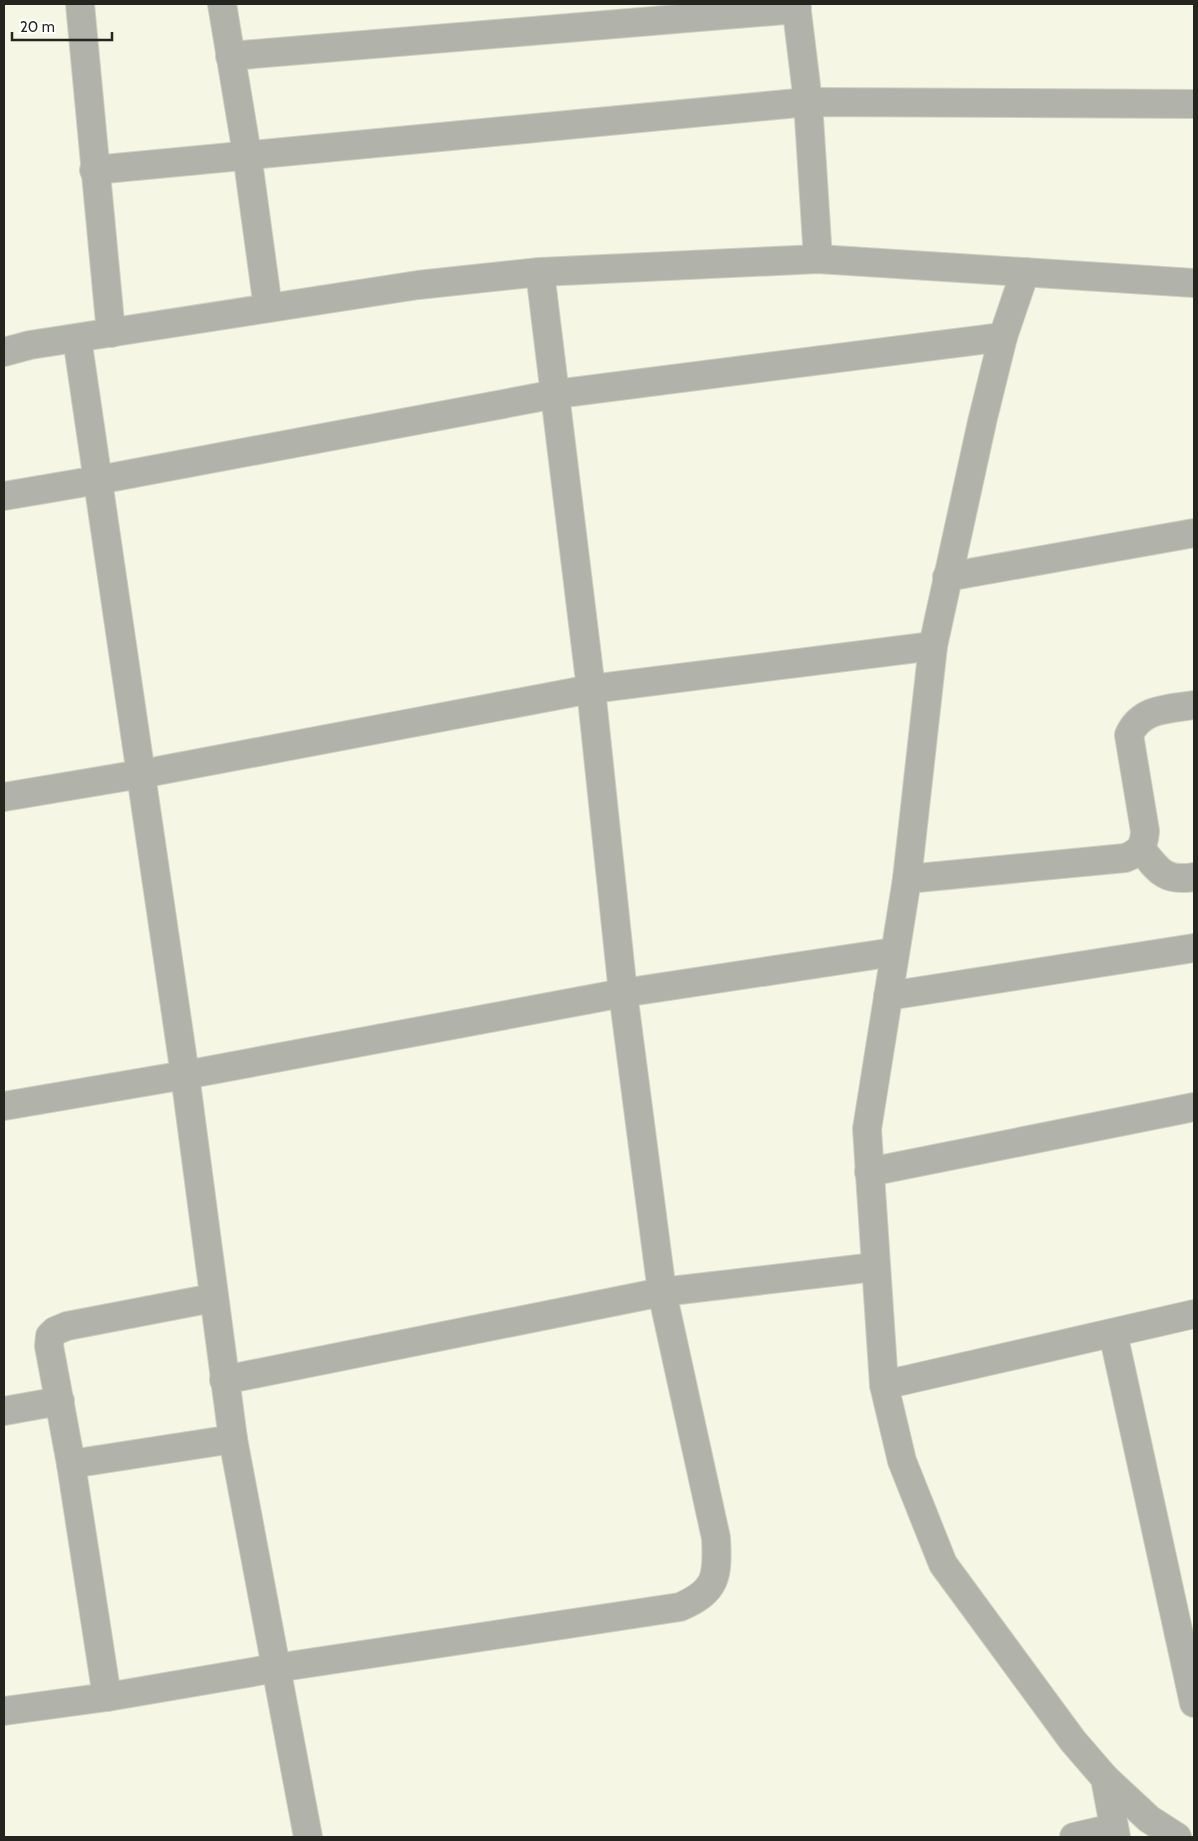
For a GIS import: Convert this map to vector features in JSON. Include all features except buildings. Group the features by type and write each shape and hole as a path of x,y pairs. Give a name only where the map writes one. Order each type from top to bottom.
{"street":[{"path":"80,4 94,170 111,333"},
{"path":"222,4 247,154 268,308"},
{"path":"230,56 796,6 808,102 818,259"},
{"path":"94,170 808,102 1194,104"},
{"path":"4,352 77,338 418,285 540,272 818,259 1194,283"},
{"path":"4,1712 107,1697 276,1668 680,1607 700,1598 711,1585 717,1566 716,1538 662,1292 623,993 591,689 540,272"},
{"path":"1025,272 1003,337 947,577 933,646 907,879 867,1129 884,1385 902,1461 943,1564 1073,1740 1105,1778 1149,1819 1177,1837"},
{"path":"4,496 556,394 1003,337"},
{"path":"77,338 185,1075 233,1439 308,1837"},
{"path":"947,577 1194,533"},
{"path":"4,797 141,774 591,689 933,646"},
{"path":"907,879 1125,858 1138,853 1144,843 1145,831 1129,735 1134,724 1144,716 1155,712 1194,705"},
{"path":"1141,849 1166,876 1178,879 1194,877"},
{"path":"888,996 1194,948"},
{"path":"4,1106 185,1075 623,993 894,952"},
{"path":"870,1172 1194,1107"},
{"path":"224,1380 662,1292 875,1268"},
{"path":"107,1697 71,1464 49,1346 50,1336 55,1330 67,1326 213,1298"},
{"path":"884,1385 1194,1314"},
{"path":"1113,1333 1194,1703"},
{"path":"4,1411 60,1401"},
{"path":"71,1464 233,1439"},
{"path":"1074,1837 1115,1832 1105,1778"}]}
